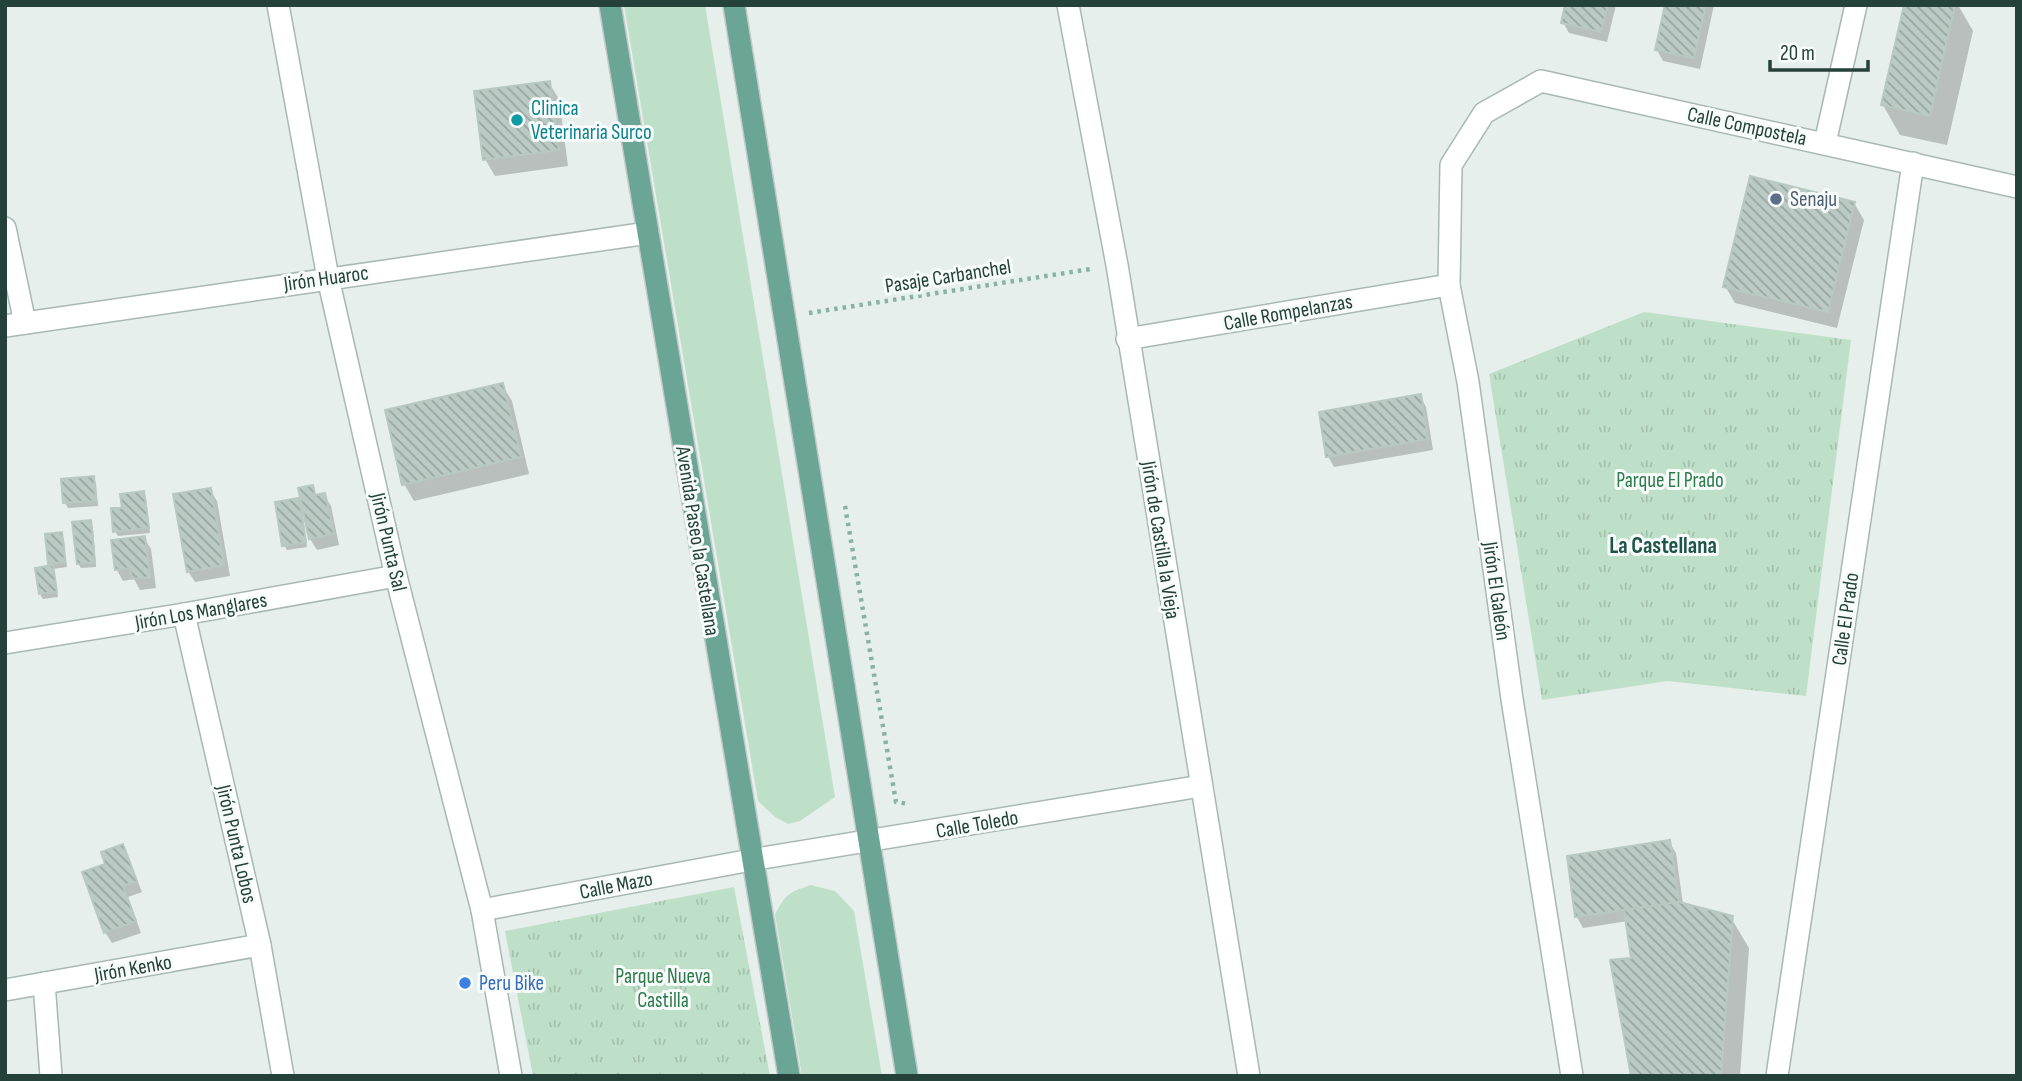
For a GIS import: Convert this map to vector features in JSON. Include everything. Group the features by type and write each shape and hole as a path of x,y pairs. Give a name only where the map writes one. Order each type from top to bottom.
{"main road":[{"name":"Avenida Paseo la Castellana","path":"610,5 789,1076"},
{"path":"734,5 907,1076"}],"street":[{"name":"Jirón Punta Sal","path":"278,5 328,278 396,576 481,910 511,1076"},
{"name":"Jirón de Castilla la Vieja","path":"1068,5 1117,265 1249,1076"},
{"path":"1825,143 1856,5"},
{"name":"Calle Compostela","path":"1484,113 1541,81 2017,187"},
{"name":"Jirón El Galeón","path":"1484,113 1451,165 1449,285 1468,382 1512,699 1572,1076"},
{"name":"Calle El Prado","path":"1777,1076 1913,163"},
{"path":"5,228 15,324"},
{"name":"Jirón Huaroc","path":"15,324 648,233"},
{"name":"Calle Rompelanzas","path":"1127,339 1449,285"},
{"name":"Jirón Los Manglares","path":"5,643 396,576"},
{"name":"Jirón Punta Lobos","path":"184,614 260,945 283,1076"},
{"name":"Calle Toledo","path":"751,860 1202,786"},
{"name":"Calle Mazo","path":"481,910 751,860"},
{"name":"Jirón Kenko","path":"5,990 260,945"},
{"path":"44,984 51,1076"}],"path":[{"name":"Pasaje Carbanchel","path":"784,317 1117,265"}],"green space":[{"path":"624,5 705,5 835,797 800,821 788,824 775,817 758,801"},
{"name":"Parque El Prado","path":"1644,312 1851,340 1806,696 1668,681 1542,700 1489,374"},
{"path":"811,885 835,891 854,911 882,1076 802,1076 775,914 789,895"},
{"name":"Parque Nueva Castilla","path":"734,887 770,1076 533,1076 505,931"}],"building":[{"path":"1565,5 1608,5 1601,32 1561,23"},
{"path":"1665,5 1706,5 1694,58 1655,50"},
{"path":"1904,5 1955,5 1930,116 1881,105"},
{"name":"Clinica Veterinaria Surco","path":"550,81 559,150 483,160 474,91"},
{"path":"1750,176 1855,202 1828,312 1723,287"},
{"path":"503,383 521,457 402,485 385,410"},
{"path":"1421,394 1428,439 1326,457 1319,412"},
{"path":"94,476 96,501 63,503 61,479"},
{"path":"313,485 315,495 325,493 334,534 309,539 298,488"},
{"path":"211,488 224,565 187,572 173,494"},
{"path":"144,491 149,528 113,532 111,508 122,508 120,494"},
{"path":"299,498 306,542 282,546 275,502"},
{"path":"91,520 95,562 77,564 72,522"},
{"path":"62,532 65,562 48,564 45,534"},
{"path":"145,536 150,577 132,579 130,568 115,570 111,540"},
{"path":"53,565 57,592 39,594 35,568"},
{"path":"1670,840 1679,902 1575,917 1567,856"},
{"path":"123,844 137,881 123,886 136,921 104,933 82,872 105,864 101,852"},
{"path":"1679,902 1733,916 1721,1076 1631,1076 1610,960 1631,958 1624,910"}],"place":[{"name":"Clinica Veterinaria Surco","path":"517,120"},
{"name":"Senaju","path":"1776,199"},
{"name":"Peru Bike","path":"465,983"}],"district":[{"name":"La Castellana","path":"1663,545"}]}
